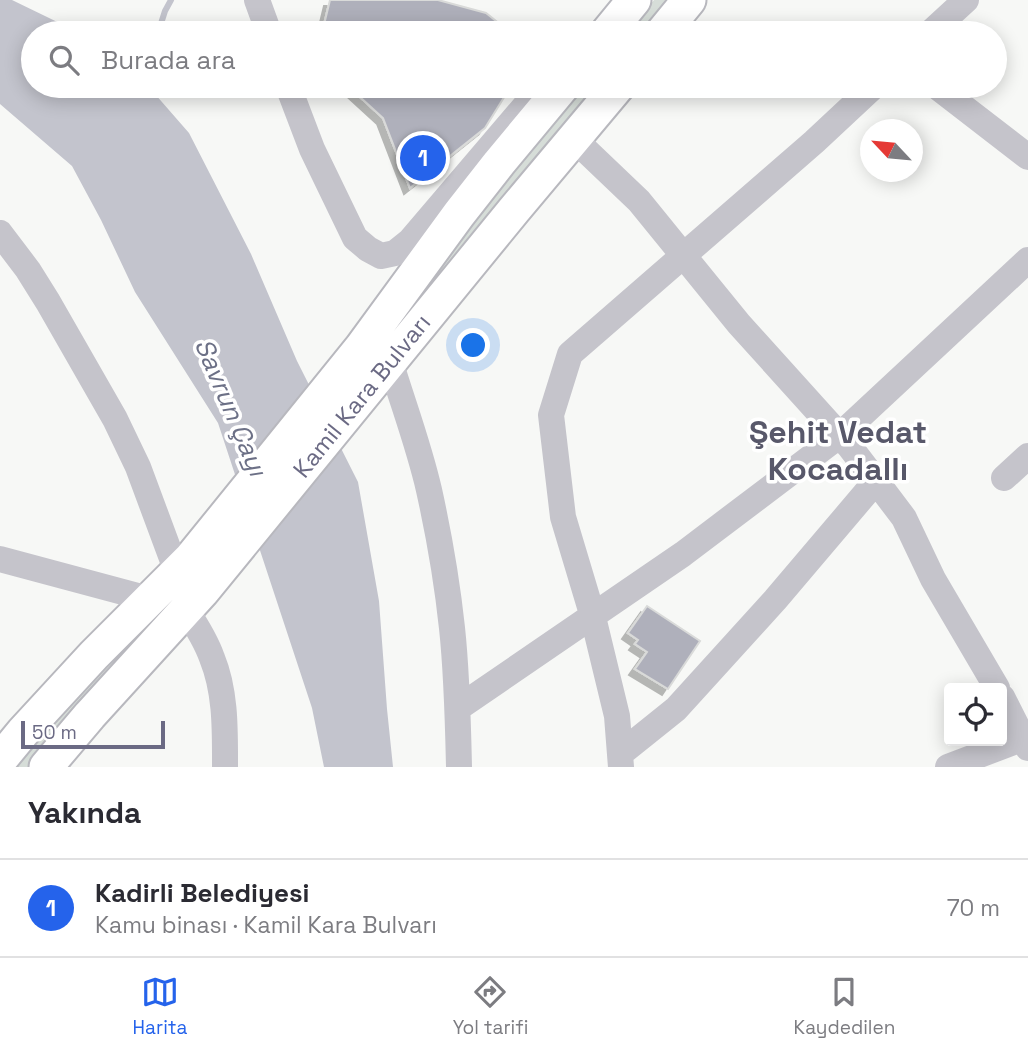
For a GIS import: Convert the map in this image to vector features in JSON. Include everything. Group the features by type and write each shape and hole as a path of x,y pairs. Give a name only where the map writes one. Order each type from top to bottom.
{"main road":[{"path":"617,21 634,0"},
{"path":"672,21 690,0"},
{"name":"Kamil Kara Bulvarı","path":"377,362 467,204 553,98"},
{"name":"Kamil Kara Bulvarı","path":"46,767 90,715 189,583 377,362 608,98"},
{"name":"Kamil Kara Bulvarı","path":"0,760 85,664 149,599 189,583"}],"street":[{"path":"257,0 265,21"},
{"path":"943,21 966,0"},
{"path":"293,98 312,149 355,238 381,256 395,253 410,241 533,98"},
{"path":"621,760 617,716 593,617 563,517 551,415 570,354 861,98"},
{"path":"952,98 1028,157"},
{"path":"574,139 639,201 739,324 876,481 904,518 933,579 994,683"},
{"path":"0,233 48,302 115,419 189,583 219,681 225,732 225,767"},
{"path":"458,708 683,554 839,436 1026,266"},
{"path":"377,362 402,402 415,440 443,559 453,628 460,767"},
{"path":"1004,478 1028,456"},
{"path":"621,760 676,709 775,600 876,481"},
{"path":"0,559 149,599"},
{"path":"948,767 1026,740 1007,706"}],"shaded area":[{"path":"654,0 668,0 651,21 637,21"},
{"path":"574,98 589,98 454,261 402,319 473,220"},
{"path":"136,631 143,637 28,767 14,767"}],"water":[{"name":"Savrun Çayı","path":"0,0 12,0 55,21 21,21 21,98 158,98 189,133 251,254 297,361 358,482 379,601 393,767 324,767 312,708 218,423 135,292 72,166 0,104"}],"building":[{"path":"330,0 438,0 486,13 496,21 325,21"},
{"path":"361,98 504,98 485,128 410,188 383,118"},
{"path":"647,606 700,641 668,689 635,669 647,652 635,644 638,640 628,633"}],"waterway":[{"path":"162,21 171,0"}],"place":[{"name":"Kadirli Belediyesi","path":"423,158"}],"district":[{"name":"Şehit Vedat Kocadallı","path":"838,450"}]}
